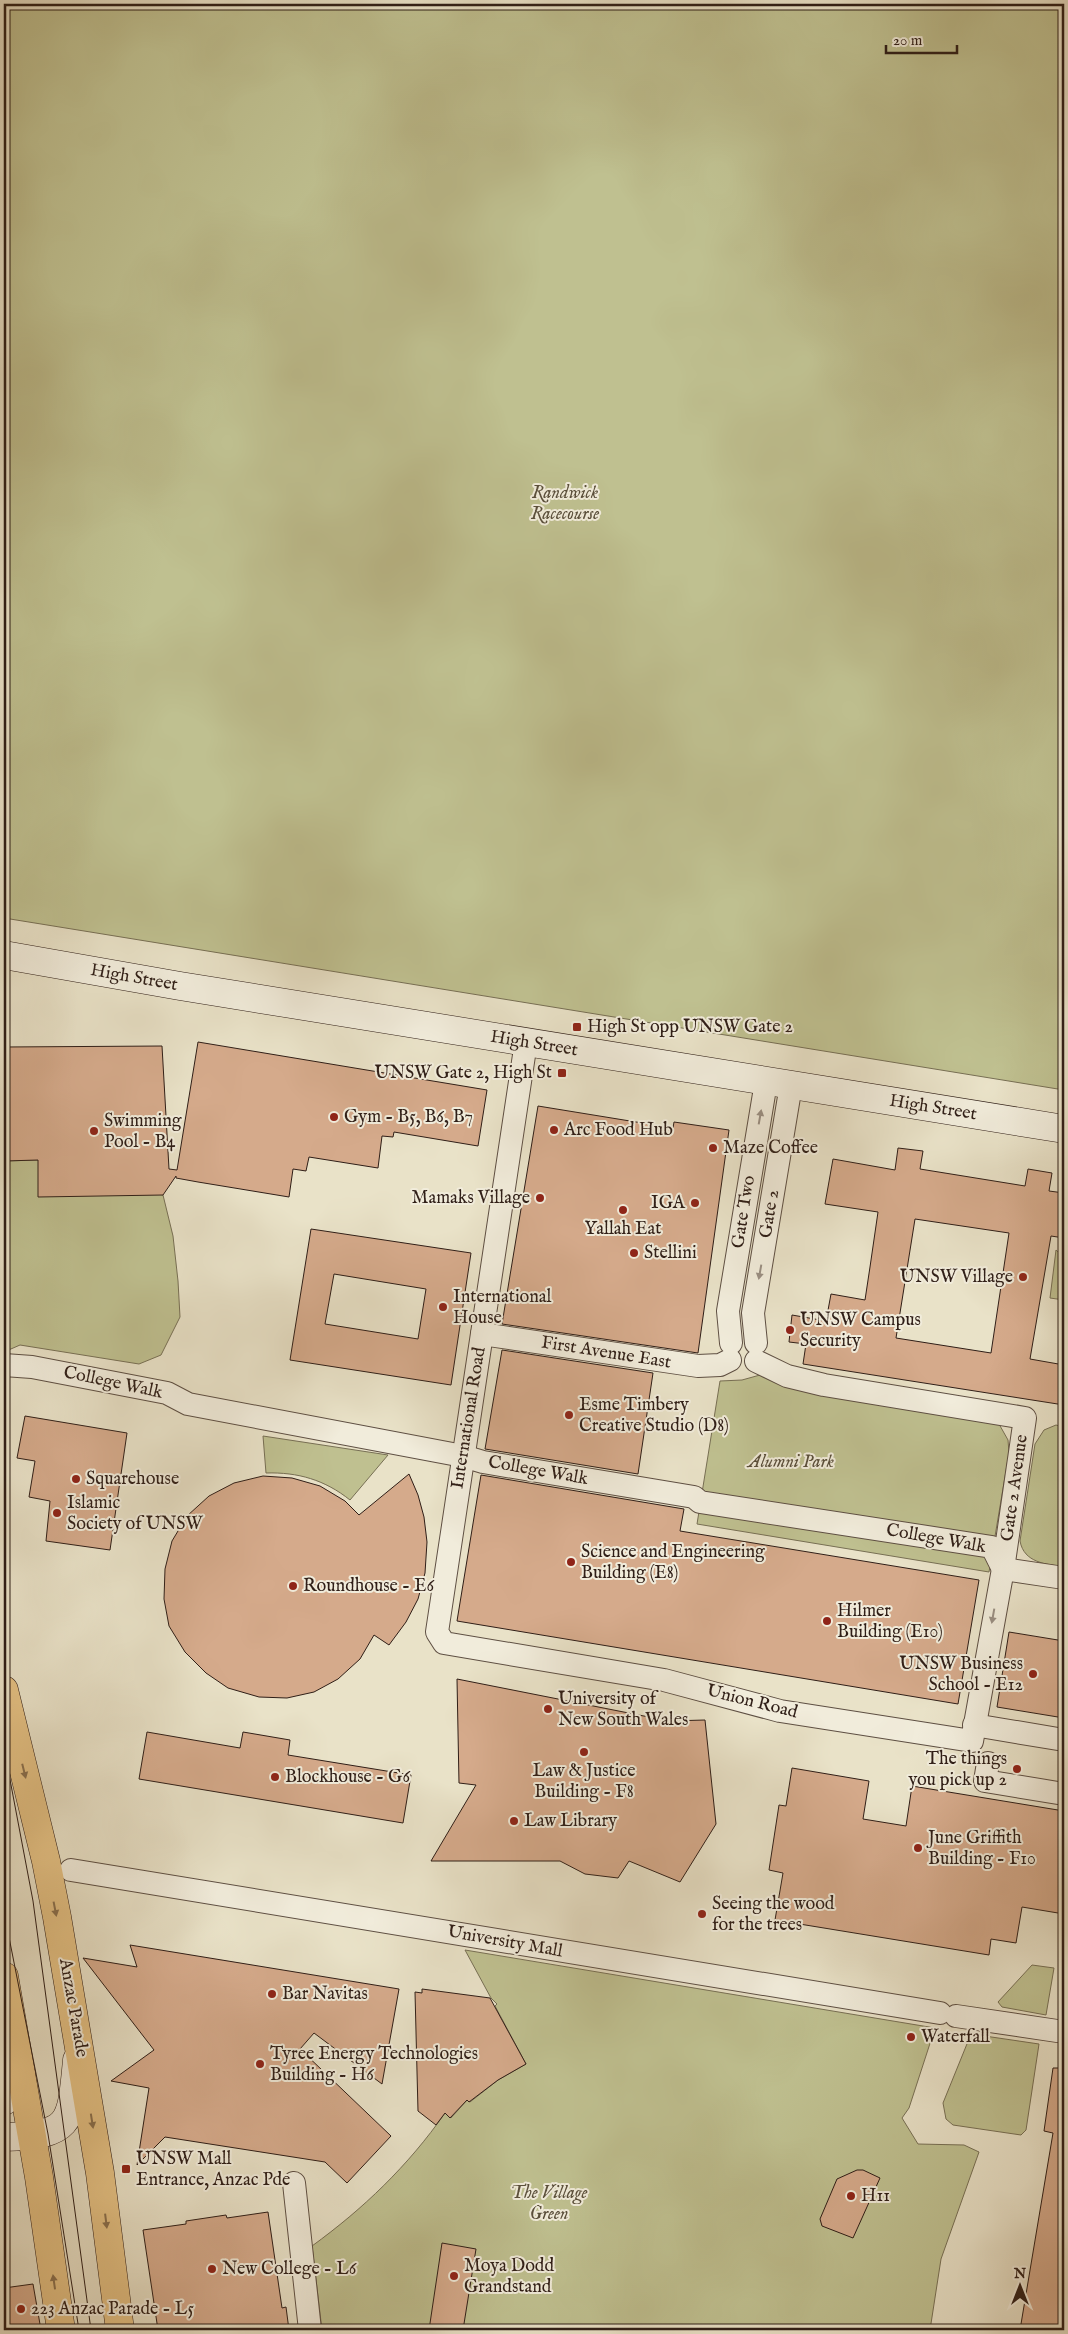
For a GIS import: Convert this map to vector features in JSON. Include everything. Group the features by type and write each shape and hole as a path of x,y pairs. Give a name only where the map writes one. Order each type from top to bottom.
{"main road":[{"name":"Anzac Parade","path":"4,1690 46,1861 100,2173 120,2330"},
{"path":"4,1976 33,2136 61,2330"}],"street":[{"name":"High Street","path":"4,954 190,988 1064,1129"},
{"name":"International Road","path":"444,1643 437,1632 526,1042"},
{"name":"Gate Two","path":"730,1352 728,1311 778,1084"},
{"name":"Gate 2","path":"756,1352 753,1313 778,1084"},
{"name":"First Avenue East","path":"482,1334 698,1366 720,1365 730,1352"},
{"path":"730,1352 743,1367 756,1352"},
{"name":"Gate 2 Avenue","path":"756,1352 787,1376 824,1385 1025,1418 1003,1569 983,1742"},
{"name":"College Walk","path":"4,1365 32,1367 167,1392 188,1404 463,1456 483,1462 694,1497 700,1502 992,1547 1003,1569"},
{"path":"1003,1569 1064,1578"},
{"name":"Union Road","path":"444,1643 664,1680 780,1711 983,1742 1064,1740"},
{"path":"983,1742 985,1781 1064,1794"},
{"name":"University Mall","path":"71,1870 1064,2032"},
{"path":"4,2138 48,2134 63,2124 71,2109 78,2039"},
{"path":"4,2101 14,2090 21,2075"},
{"path":"294,2184 310,2330"}],"green space":[{"name":"Randwick Racecourse","path":"4,4 1064,4 1064,1090 4,918"},
{"path":"38,1160 163,1195 173,1236 180,1317 161,1355 139,1364 20,1345 4,1352 4,1161"},
{"path":"1056,1250 1064,1257 1064,1300 1050,1298"},
{"name":"Alumni Park","path":"760,1375 999,1424 1008,1440 1009,1453 989,1572 697,1524 720,1381 742,1380"},
{"path":"1056,1425 1064,1427 1064,1567 1043,1563 1031,1558 1022,1548 1020,1541 1035,1444 1044,1430"},
{"path":"263,1436 388,1455 350,1500 321,1482 289,1474 266,1473"},
{"name":"The Village Green","path":"465,1950 935,2028 909,2108 902,2118 918,2144 964,2145 979,2152 941,2259 930,2330 322,2330 312,2246 384,2186 416,2151 445,2113 451,2118 467,2100 470,2102 498,2080 526,2064 495,2006 497,2004 491,1998"},
{"path":"1032,1965 1054,1968 1046,2015 1002,2007 998,2002"},
{"path":"971,2034 1039,2044 1026,2130 1021,2135 953,2125 946,2119 943,2103"}],"building":[{"path":"198,1042 487,1090 478,1146 394,1132 393,1137 382,1136 378,1168 309,1157 306,1171 293,1169 289,1197 176,1178 176,1176 163,1195 38,1197 38,1160 4,1161 4,1047 162,1046 169,1169 177,1170"},
{"path":"538,1106 673,1128 674,1122 729,1130 698,1353 502,1324"},
{"name":"UNSW Village","path":"898,1148 923,1151 920,1169 1025,1186 1028,1169 1052,1173 1049,1191 1064,1193 1064,1238 1051,1236 1030,1359 1064,1365 1064,1405 803,1364 806,1344 789,1342 792,1315 826,1321 831,1294 865,1300 870,1267 878,1212 825,1204 833,1159 895,1170","holes":["915,1219 1009,1233 991,1353 896,1338"]},
{"name":"International House","path":"311,1229 471,1253 451,1385 290,1360","holes":["334,1274 426,1289 418,1339 325,1324"]},
{"name":"Esme Timbery Creative Studio (D8)","path":"502,1350 653,1373 638,1474 485,1449"},
{"name":"Squarehouse","path":"25,1416 127,1433 110,1550 46,1541 50,1501 29,1497 35,1461 17,1458"},
{"name":"Roundhouse - E6","path":"409,1474 418,1495 424,1517 427,1542 425,1573 418,1599 406,1622 389,1645 374,1635 360,1659 338,1679 314,1692 287,1698 259,1697 228,1688 206,1673 185,1652 169,1626 164,1599 165,1569 172,1541 187,1516 209,1496 234,1483 263,1476 292,1478 320,1486 345,1501 359,1515"},
{"path":"481,1475 684,1509 680,1531 979,1580 958,1704 457,1621"},
{"name":"UNSW Business School - E12","path":"1009,1632 1064,1641 1064,1718 997,1707"},
{"name":"Law & Justice Building - F8","path":"457,1679 669,1721 705,1720 716,1824 680,1882 629,1861 618,1878 585,1874 560,1861 431,1861 476,1785 459,1783"},
{"name":"Blockhouse - G6","path":"147,1732 240,1748 243,1732 290,1740 288,1755 411,1775 403,1823 139,1779"},
{"name":"June Griffith Building - F10","path":"792,1768 869,1781 863,1819 906,1826 912,1786 1064,1811 1064,1914 1022,1907 1016,1943 991,1939 989,1955 775,1920 783,1873 769,1870 779,1805 786,1806"},
{"name":"Tyree Energy Technologies Building - H6","path":"130,1945 399,1989 382,2084 314,2033 300,2049 391,2136 347,2183 325,2162 165,2137 137,2165 149,2088 111,2081 154,2050 83,1958 137,1967"},
{"path":"422,1989 490,1998 526,2064 498,2080 469,2102 467,2100 450,2118 445,2113 436,2125 418,2111 415,1992 422,1993"},
{"path":"1053,2068 1064,2068 1064,2330 1020,2330 1053,2133 1044,2131"},
{"name":"H11","path":"857,2170 863,2170 880,2178 853,2238 822,2226 820,2219 837,2179"},
{"name":"New College - L6","path":"268,2212 282,2308 286,2307 289,2330 158,2330 143,2230 186,2224 186,2221 226,2215 227,2218"},
{"name":"Moya Dodd Grandstand","path":"442,2243 476,2249 463,2330 429,2330"},
{"name":"223 Anzac Parade - L5","path":"33,2284 41,2330 4,2330 4,2288"}],"tram line":[{"path":"4,1748 33,1901 91,2330"},
{"path":"4,1912 48,2134 79,2330"}],"place":[{"name":"High St opp UNSW Gate 2","path":"577,1027"},
{"name":"UNSW Gate 2, High St","path":"562,1073"},
{"name":"Gym - B5, B6, B7","path":"334,1117"},
{"name":"Arc Food Hub","path":"554,1130"},
{"name":"Swimming Pool - B4","path":"94,1131"},
{"name":"Maze Coffee","path":"713,1148"},
{"name":"Mamaks Village","path":"540,1198"},
{"name":"IGA","path":"695,1203"},
{"name":"Yallah Eat","path":"623,1210"},
{"name":"Stellini","path":"634,1253"},
{"name":"UNSW Village","path":"1023,1277"},
{"name":"International House","path":"443,1307"},
{"name":"UNSW Campus Security","path":"790,1330"},
{"name":"Esme Timbery Creative Studio (D8)","path":"569,1415"},
{"name":"Squarehouse","path":"76,1479"},
{"name":"Islamic Society of UNSW","path":"57,1513"},
{"name":"Science and Engineering Building (E8)","path":"571,1562"},
{"name":"Roundhouse - E6","path":"293,1586"},
{"name":"Hilmer Building (E10)","path":"827,1621"},
{"name":"UNSW Business School - E12","path":"1033,1674"},
{"name":"University of New South Wales","path":"548,1709"},
{"name":"Law & Justice Building - F8","path":"584,1752"},
{"name":"The things you pick up 2","path":"1017,1769"},
{"name":"Blockhouse - G6","path":"275,1777"},
{"name":"Law Library","path":"514,1821"},
{"name":"June Griffith Building - F10","path":"918,1848"},
{"name":"Seeing the wood for the trees","path":"702,1914"},
{"name":"Bar Navitas","path":"272,1994"},
{"name":"Waterfall","path":"911,2037"},
{"name":"Tyree Energy Technologies Building - H6","path":"260,2064"},
{"name":"UNSW Mall Entrance, Anzac Pde","path":"126,2169"},
{"name":"H11","path":"851,2196"},
{"name":"New College - L6","path":"212,2269"},
{"name":"Moya Dodd Grandstand","path":"454,2276"},
{"name":"223 Anzac Parade - L5","path":"21,2309"}]}
